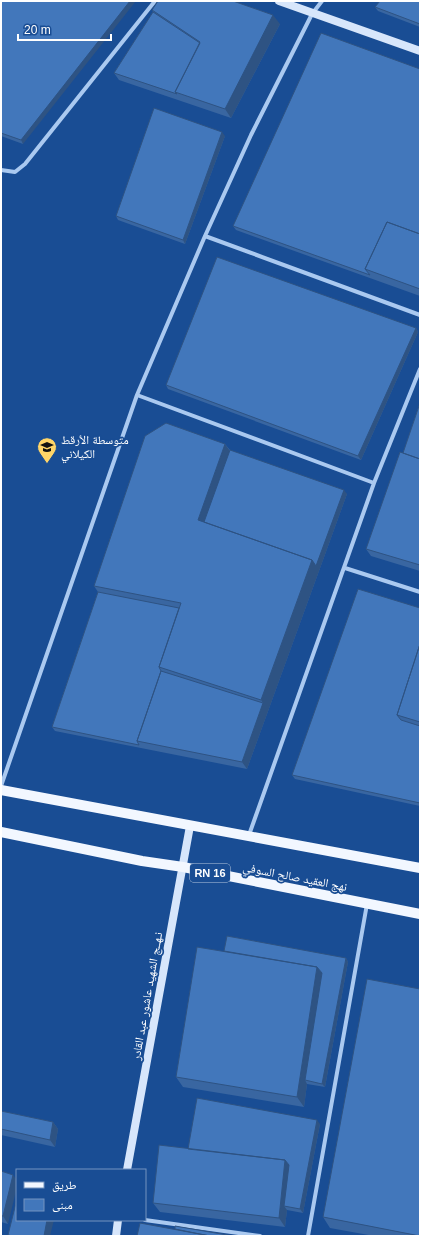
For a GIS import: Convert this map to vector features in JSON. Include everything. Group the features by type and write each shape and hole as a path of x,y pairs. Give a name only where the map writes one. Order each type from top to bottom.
{"main road":[{"path":"279,1 312,14 420,51"},
{"path":"1,790 420,868"},
{"name":"نـهــج الشهيد عاشور عبد القادر","path":"127,1169 190,826"},
{"name":"نهج العقيد صالح السوفي","path":"1,832 142,861 183,867 420,914"},
{"path":"116,1236 118,1221"}],"street":[{"path":"1,170 15,172 25,164 155,1"},
{"path":"1,786 137,395 205,236 251,135 312,14 322,1"},
{"path":"205,236 420,314"},
{"path":"249,835 374,483 420,369"},
{"path":"137,395 374,483"},
{"path":"345,568 420,592"},
{"path":"308,1236 367,904"},
{"path":"146,1220 260,1236"}],"building":[{"path":"1,1 130,1 21,140 1,133"},
{"path":"158,1 233,1 273,15 225,109 175,92 200,42 152,10"},
{"path":"380,1 420,1 420,24 375,7"},
{"path":"153,12 200,43 175,92 177,94 114,73"},
{"path":"321,33 420,69 420,234 387,222 365,269 370,275 233,226"},
{"path":"154,108 222,132 183,240 116,216"},
{"path":"387,222 420,234 420,289 365,269"},
{"path":"217,257 416,328 358,456 166,385"},
{"path":"420,403 420,459 403,453"},
{"path":"166,423 225,444 198,520 312,560 261,700 159,667 181,603 94,586 145,436"},
{"path":"230,450 344,490 316,566 312,560 204,522"},
{"path":"400,452 420,459 420,565 366,549"},
{"path":"358,589 420,608 420,644 397,715 401,720 420,726 420,803 292,775"},
{"path":"98,592 179,608 159,667 161,671 137,741 139,745 52,727"},
{"path":"420,644 420,722 397,715"},
{"path":"161,671 263,703 242,762 137,741"},
{"path":"227,936 346,958 322,1084 305,1080 322,973 317,967 224,951"},
{"path":"197,947 317,967 297,1097 176,1077"},
{"path":"367,979 420,989 420,1236 323,1217"},
{"path":"197,1098 317,1120 300,1209 284,1206 289,1165 285,1160 188,1149"},
{"path":"1,1111 53,1122 50,1140 1,1129"},
{"path":"159,1145 285,1160 279,1218 153,1203"},
{"path":"1,1171 13,1175 3,1216 1,1216"},
{"path":"16,1203 16,1221 47,1221 44,1236 8,1235"},
{"path":"140,1223 210,1236 137,1236"},
{"path":"175,1226 233,1236 210,1236 175,1229"}],"place":[{"name":"متوسطة الأرقط الكيلاني","path":"47,464"}]}
